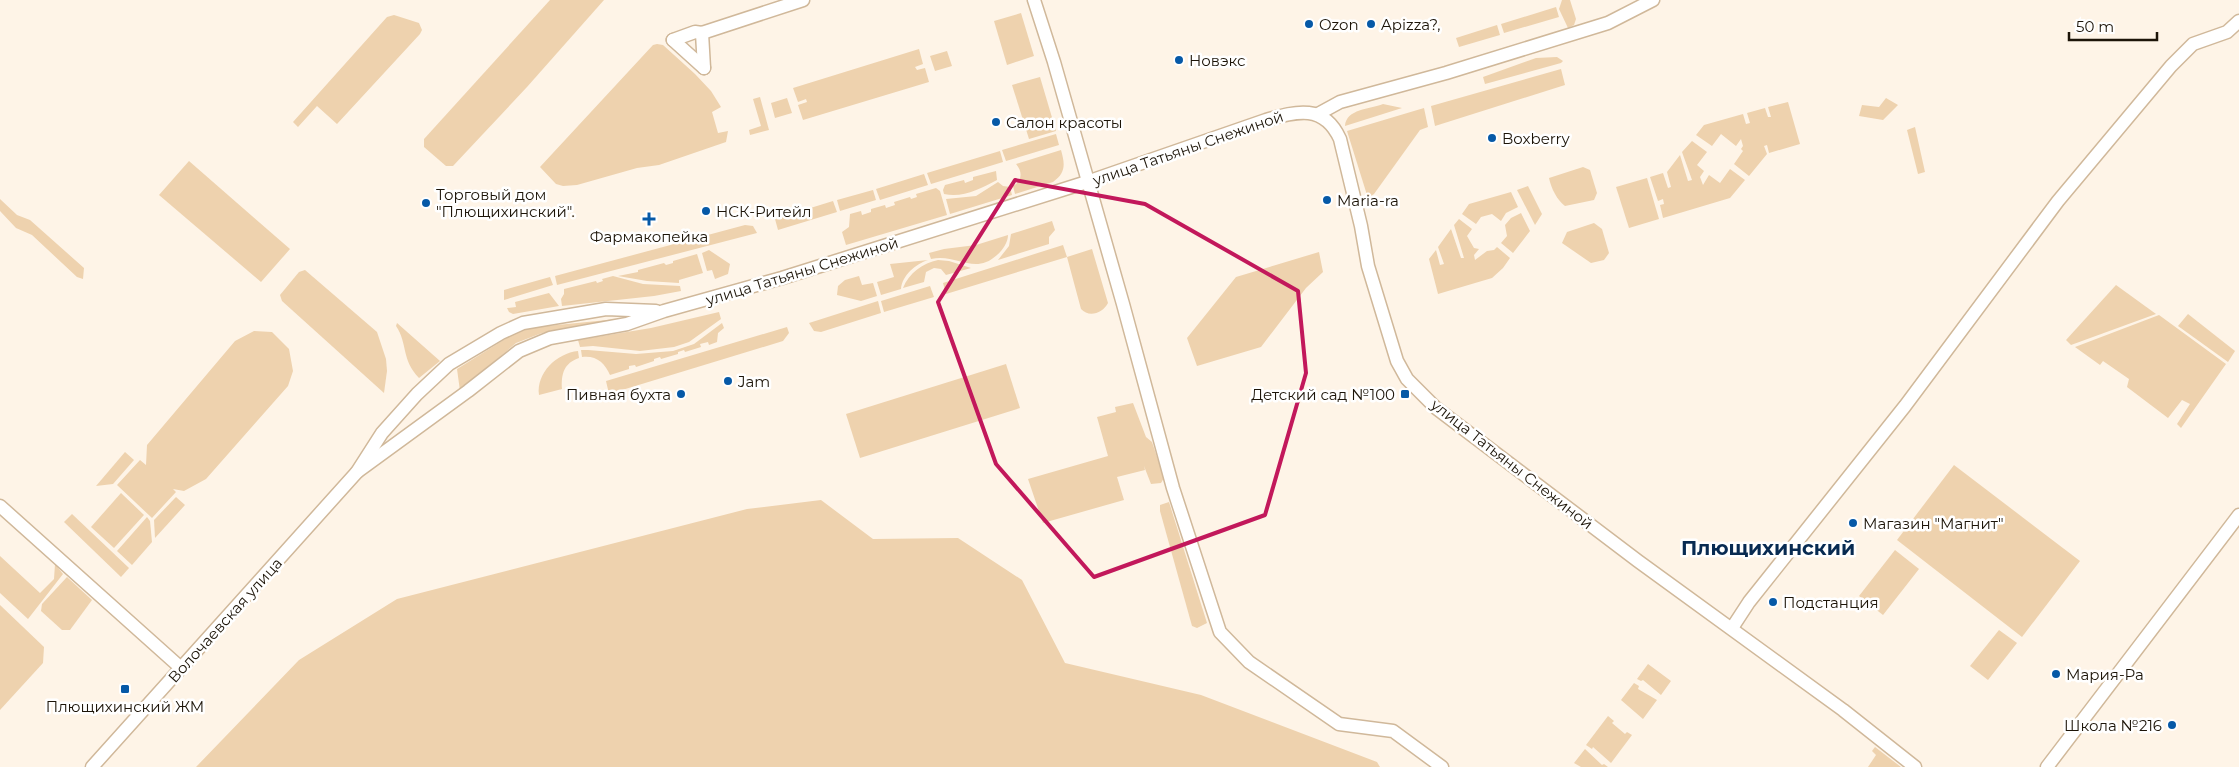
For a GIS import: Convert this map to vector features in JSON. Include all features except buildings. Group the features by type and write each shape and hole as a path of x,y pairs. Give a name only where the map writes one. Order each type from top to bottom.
{"street":[{"path":"702,33 803,0"},
{"path":"1034,0 1054,62 1123,304 1173,488 1220,632 1249,662 1339,724 1393,731 1442,767"},
{"path":"1318,114 1340,102 1446,73 1608,22 1653,0"},
{"path":"1732,628 1749,602 1906,406 2058,200 2165,73 2193,44 2227,32 2239,21"},
{"name":"улица Татьяны Снежиной","path":"454,401 519,351 550,338 610,328 782,278 1087,182 1290,113 1318,114 1333,127 1340,139 1361,226 1368,266 1397,361 1407,379 1436,408 1638,561 1843,710 1915,767"},
{"name":"улица Татьяны Снежиной","path":"448,364 501,333 523,323 606,309 664,311"},
{"name":"Волочаевская улица","path":"92,767 357,472 382,433 448,364"},
{"name":"Волочаевская улица","path":"357,472 454,401"},
{"path":"0,506 181,668"},
{"path":"2047,767 2239,515"}],"highlighted area":[{"path":"1015,180 1145,204 1298,291 1306,373 1265,515 1094,577 996,464 938,302"}],"shaded area":[{"path":"550,0 604,0 527,87 453,166 446,166 424,147 424,139"},
{"path":"1562,0 1570,0 1576,19 1574,25 1568,28 1559,9"},
{"path":"1556,7 1559,17 1504,33 1501,24"},
{"path":"1021,13 1034,56 1007,65 994,21"},
{"path":"394,15 419,23 422,30 420,34 337,124 317,106 298,127 293,122 387,17"},
{"path":"1497,25 1500,35 1459,47 1456,38"},
{"path":"653,45 663,45 711,91 721,107 712,112 718,133 728,131 726,142 659,165 637,168 577,185 563,186 556,184 540,167"},
{"path":"919,49 923,64 915,67 917,70 925,68 929,82 803,120 798,105 807,102 806,99 798,102 793,88"},
{"path":"947,51 952,66 935,71 930,56"},
{"path":"1557,57 1563,61 1561,63 1485,84 1483,77 1536,58"},
{"path":"1561,69 1565,85 1435,126 1431,106"},
{"path":"1040,77 1056,131 1029,139 1012,85"},
{"path":"760,97 769,130 750,135 749,130 761,126 753,99"},
{"path":"787,98 792,113 775,118 771,103"},
{"path":"1886,98 1898,105 1883,120 1859,116 1862,105 1879,107"},
{"path":"1788,102 1800,144 1769,153 1767,145 1764,146 1767,154 1749,176 1734,164 1743,151 1741,149 1743,146 1741,139 1736,146 1721,134 1712,146 1696,135 1704,125 1743,114 1746,124 1750,123 1747,113 1765,108 1768,117 1771,117 1768,107"},
{"path":"1383,104 1402,108 1345,126 1346,120 1354,113"},
{"path":"1424,108 1428,127 1420,130 1374,194 1371,196 1367,195 1347,131"},
{"path":"1915,127 1925,172 1918,174 1907,130"},
{"path":"1056,134 1059,145 1006,161 1002,150"},
{"path":"1692,141 1707,152 1697,165 1704,171 1700,177 1703,185 1709,175 1720,183 1730,169 1745,180 1730,198 1663,218 1660,205 1664,204 1663,199 1658,201 1650,177 1663,173 1668,188 1671,187 1667,172 1680,155 1688,181 1692,180 1682,152"},
{"path":"1061,150 1063,168 1057,179 1015,194 1013,186 1020,179 1020,170 1016,164"},
{"path":"1000,151 1003,162 931,184 927,173"},
{"path":"189,161 290,249 261,282 159,195"},
{"path":"1583,167 1590,170 1597,193 1594,200 1565,206 1555,194 1549,178"},
{"path":"996,171 997,180 978,189 965,194 944,194 945,185 964,180 965,183 973,180 973,177"},
{"path":"924,174 928,185 880,200 876,189"},
{"path":"1647,178 1659,219 1629,228 1616,187"},
{"path":"998,182 1003,186 1010,187 1012,195 950,214 946,199 976,196"},
{"path":"1528,186 1542,214 1535,225 1517,190"},
{"path":"936,188 940,191 947,215 846,245 842,232 849,227 850,214 861,211 862,215 871,212 871,209 885,205 886,208 895,205 894,202 917,197 916,194"},
{"path":"873,190 876,200 840,211 837,200"},
{"path":"1511,192 1518,207 1506,213 1501,221 1492,214 1481,217 1476,224 1462,214 1469,204"},
{"path":"0,199 17,215 30,220 84,268 83,279 77,277 32,235 16,228 0,211"},
{"path":"833,201 837,212 778,230 775,219"},
{"path":"1521,213 1530,231 1513,253 1501,243 1507,236 1505,225 1511,218"},
{"path":"1459,219 1472,229 1467,236 1474,248 1479,249 1474,255 1475,260 1487,251 1494,250 1497,247 1510,258 1492,278 1438,294 1429,259 1436,250 1440,265 1444,264 1438,247 1451,229 1461,258 1464,258 1454,225"},
{"path":"1052,221 1055,230 1049,237 1049,244 998,260 1009,246 1011,234"},
{"path":"1594,223 1602,229 1609,253 1604,260 1591,263 1562,243 1567,232"},
{"path":"745,225 753,226 757,233 557,285 555,276"},
{"path":"1008,235 1006,243 999,253 989,261 981,264 940,258 931,259 929,253 976,245"},
{"path":"1063,245 1067,257 946,294 943,283"},
{"path":"1092,249 1108,303 1099,312 1092,314 1081,309 1067,257"},
{"path":"709,250 730,264 728,274 715,279 712,270 707,271 702,253"},
{"path":"1319,252 1323,272 1306,288 1261,347 1197,366 1187,338 1236,277"},
{"path":"697,254 703,273 679,280 679,283 647,281 618,276 638,272 638,270 664,263 666,265"},
{"path":"928,260 910,271 904,279 901,289 881,295 877,282 894,277 890,264"},
{"path":"938,260 949,261 971,268 946,275 941,269 934,268 926,272 924,282 903,288 917,270"},
{"path":"305,270 377,332 386,359 387,371 384,393 282,301 280,295 299,272"},
{"path":"613,276 643,284 680,286 681,291 654,296 562,306 561,299 564,289 596,281 597,283 603,281 602,279"},
{"path":"859,276 862,285 873,283 877,296 861,301 837,295 838,286 845,280"},
{"path":"550,277 553,285 504,300 504,290"},
{"path":"2116,285 2156,314 2071,345 2066,340"},
{"path":"930,286 934,297 884,312 881,301"},
{"path":"549,293 559,306 513,314 507,308 516,307 515,302"},
{"path":"878,301 881,313 821,332 814,331 809,323"},
{"path":"719,312 721,319 689,342 674,347 640,351 593,346 580,347 578,340 651,328"},
{"path":"2188,314 2235,351 2228,362 2178,326"},
{"path":"2159,315 2226,364 2181,428 2177,424 2190,404 2182,400 2168,418 2127,387 2129,379 2103,361 2100,365 2075,347"},
{"path":"617,319 542,333 516,343 460,391 457,369 510,336 527,328"},
{"path":"397,323 440,361 419,378 409,364 400,333 396,326"},
{"path":"722,323 724,328 718,333 717,342 709,345 708,342 700,344 701,347 685,352 684,350 678,352 678,354 661,359 660,357 636,367 635,365 629,366 629,369 610,375 605,367 596,359 582,357 581,350 636,354 673,351 694,344"},
{"path":"787,327 789,333 783,341 609,394 606,381"},
{"path":"254,331 272,332 289,349 293,371 288,386 206,479 184,491 173,489 176,492 152,518 117,485 140,460 146,465 147,445 235,341"},
{"path":"578,351 579,358 570,363 564,370 562,389 539,395 539,387 544,372 556,360"},
{"path":"1006,364 1020,408 860,458 846,414"},
{"path":"1133,403 1146,437 1152,442 1164,478 1161,483 1151,484 1144,466 1145,470 1117,477 1124,500 1043,523 1028,479 1108,456 1097,417 1116,412 1115,407"},
{"path":"125,452 134,460 113,484 96,486"},
{"path":"1954,465 2080,561 2022,637 1897,540"},
{"path":"121,493 144,515 114,548 91,527"},
{"path":"176,497 185,505 155,538 154,520"},
{"path":"821,500 873,539 958,538 1022,580 1065,663 1201,695 1377,762 1380,767 196,767 299,660 397,599 747,509"},
{"path":"1169,502 1207,623 1197,628 1192,626 1160,511 1160,505"},
{"path":"72,514 129,568 121,577 64,522"},
{"path":"147,517 150,521 152,542 132,565 117,551"},
{"path":"1895,550 1919,569 1883,615 1859,596"},
{"path":"0,556 40,593 54,579 55,564 63,574 28,619 0,593"},
{"path":"67,577 92,600 70,630 62,630 41,611 42,604"},
{"path":"0,605 44,647 43,663 0,710"},
{"path":"1999,630 2017,643 1988,680 1970,666"},
{"path":"1648,664 1671,681 1661,695 1643,680 1637,679"},
{"path":"1634,683 1639,686 1638,689 1657,700 1643,719 1621,700"},
{"path":"1608,716 1614,721 1612,723 1625,734 1627,732 1632,735 1611,763 1593,747 1592,749 1586,745"},
{"path":"1875,747 1901,767 1868,767 1876,755 1872,751"},
{"path":"1585,749 1602,765 1604,764 1608,767 1581,767 1574,763"}],"place":[{"name":"Ozon","path":"1309,24"},
{"name":"Apizza?,","path":"1371,24"},
{"name":"Новэкс","path":"1179,60"},
{"name":"Салон красоты","path":"996,122"},
{"name":"Boxberry","path":"1492,138"},
{"name":"Maria-ra","path":"1327,200"},
{"name":"Торговый дом \"Плющихинский\".","path":"426,203"},
{"name":"НСК-Ритейл","path":"706,211"},
{"name":"Фармакопейка","path":"649,219"},
{"name":"Jam","path":"728,381"},
{"name":"Пивная бухта","path":"681,394"},
{"name":"Детский сад №100","path":"1405,394"},
{"name":"Магазин \"Магнит\"","path":"1853,523"},
{"name":"Подстанция","path":"1773,602"},
{"name":"Мария-Ра","path":"2056,674"},
{"name":"Плющихинский ЖМ","path":"125,689"},
{"name":"Школа №216","path":"2172,725"}],"district":[{"name":"Плющихинский","path":"1768,548"}]}
